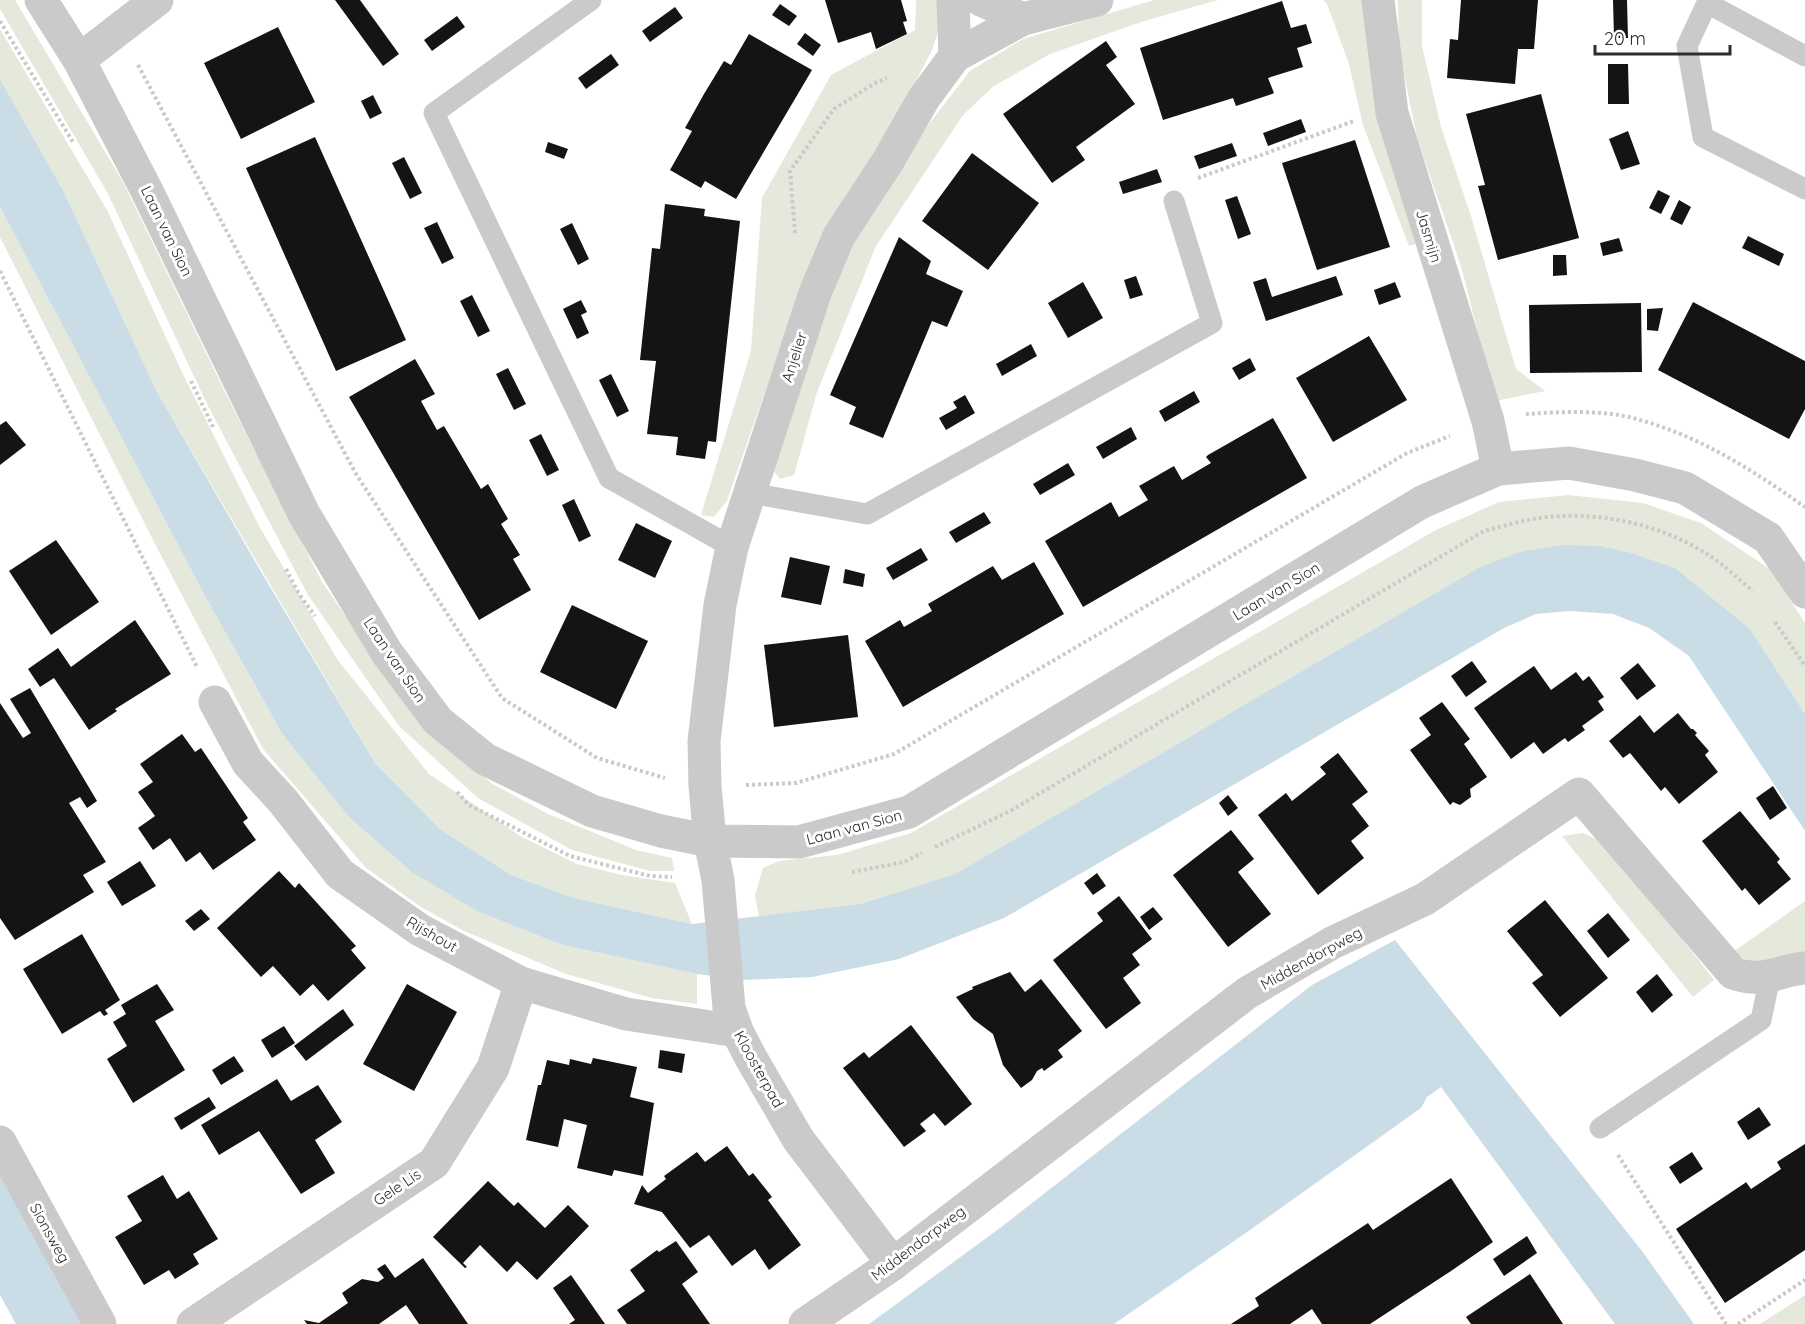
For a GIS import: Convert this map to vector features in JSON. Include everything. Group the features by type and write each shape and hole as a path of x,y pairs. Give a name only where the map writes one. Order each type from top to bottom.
{"street":[{"name":"Laan van Sion","path":"41,0 79,60 147,191 303,514 387,653 438,721 485,759 592,811 661,831 710,841 799,842 909,812 1422,502 1498,469 1569,463 1685,488 1768,538 1805,592"},
{"path":"79,60 157,0"},
{"path":"953,0 955,56"},
{"path":"981,0 1023,20"},
{"name":"Anjelier","path":"710,841 704,741 720,605 732,547 815,293 839,236 888,161 924,98 955,56 1023,20 1097,0"},
{"name":"Jasmijn","path":"1378,0 1391,107 1456,325 1488,421 1498,469"},
{"name":"Rijshout","path":"214,702 248,763 283,801 340,874 420,930 521,982 626,1014 737,1031"},
{"name":"Middendorpweg","path":"805,1324 893,1263 1247,993 1332,944 1425,899 1579,794 1733,973 1749,979 1805,969"},
{"name":"Kloosterpad","path":"710,841 719,885 727,998 737,1031 798,1139 893,1263"},
{"name":"Gele Lis","path":"193,1324 434,1163 493,1068 521,982"},
{"name":"Sionsweg","path":"0,1142 100,1324"}],"lane":[{"path":"591,0 434,113 609,478 732,547"},
{"path":"1805,56 1707,3 1687,46 1703,137 1805,189"},
{"path":"750,493 867,514 1212,323 1174,201"},
{"path":"1600,1128 1761,1020 1770,976"}],"path":[{"path":"0,21 78,151"},
{"path":"795,235 790,171 834,109 877,82 888,78"},
{"path":"1174,201 1178,185 1391,107"},
{"path":"0,271 214,702"},
{"path":"190,378 215,430"},
{"path":"850,873 904,862 1010,811 1484,531 1534,519 1577,515 1634,523 1676,536 1712,557 1756,593"},
{"path":"284,563 299,594 319,623"},
{"path":"1774,621 1805,666"},
{"path":"454,789 470,804 570,856 650,876 719,885"},
{"path":"1600,1128 1726,1324"},
{"path":"1738,1324 1805,1280"}],"shaded area":[{"path":"0,0 15,0 123,182 225,392 322,582 413,714 491,783 548,814 636,850 672,858 674,871 650,871 572,850 478,798 399,726 308,595 208,406 107,192 0,9"},
{"path":"916,0 938,0 941,22 932,50 786,331 727,501 714,517 701,515 751,351 762,198 831,75 915,30"},
{"path":"1154,0 1218,0 1144,21 1050,54 994,86 963,115 876,246 817,392 794,475 780,479 772,469 803,361 854,240 925,129 970,71 1023,39"},
{"path":"1323,0 1364,0 1422,242 1409,246 1363,125 1349,64 1327,4"},
{"path":"1398,0 1422,0 1422,46 1441,127 1470,213 1516,369 1545,391 1495,401 1461,266 1417,138 1399,49"},
{"path":"0,29 107,210 181,370 259,526 337,659 429,774 520,836 577,864 622,875 675,883 692,924 574,898 511,875 440,829 375,763 157,392 64,192 0,79"},
{"path":"0,207 206,598 283,735 349,816 563,945 697,974 697,1004 652,998 566,974 464,931 421,907 366,868 263,749 154,542 0,237"},
{"path":"1568,495 1643,503 1701,523 1770,569 1805,623 1805,714 1750,629 1478,568 955,874 860,904 759,916 755,896 763,868 779,861 837,855 911,833 1436,530 1499,502"},
{"path":"1583,833 1608,844 1714,980 1693,997 1562,836"},
{"path":"1805,901 1805,954 1751,963 1733,952"},
{"path":"1805,1295 1805,1324 1760,1324"}],"water":[{"path":"0,79 64,192 157,392 375,763 440,829 511,875 574,898 692,924 860,904 955,874 1478,568 1520,552 1563,545 1600,546 1631,553 1675,568 1750,629 1805,714 1805,831 1689,656 1649,628 1613,614 1570,611 1536,614 1504,628 1004,918 899,959 812,977 743,980 697,974 563,945 477,911 412,872 349,817 283,735 206,598 0,207"},
{"path":"1395,940 1642,1251 1694,1324 1615,1324 1441,1087 1427,1097 1421,1108 1114,1324 869,1324 1000,1228 1312,985"},
{"path":"0,1160 91,1324 16,1324 0,1295"}],"building":[{"path":"335,0 360,0 399,54 383,66"},
{"path":"825,0 901,0 907,21 903,22 907,34 876,49 871,32 838,43"},
{"path":"1461,0 1538,0 1534,49 1518,49 1515,84 1447,78 1450,39 1458,40"},
{"path":"1613,0 1627,0 1628,38 1614,38"},
{"path":"1282,1 1291,28 1306,24 1312,43 1297,48 1303,67 1268,78 1274,93 1272,94 1236,106 1233,98 1163,120 1140,48"},
{"path":"780,4 797,16 789,26 772,15"},
{"path":"675,7 683,18 650,42 642,31"},
{"path":"457,16 465,27 432,51 424,40"},
{"path":"278,27 315,102 241,139 204,63"},
{"path":"805,33 821,45 813,56 797,44"},
{"path":"749,34 812,70 736,199 705,181 701,188 670,170 692,131 685,128 704,94 724,61 731,65"},
{"path":"1106,41 1117,57 1106,65 1135,104 1076,147 1085,160 1052,183 1003,114"},
{"path":"611,54 619,65 586,89 578,78"},
{"path":"1608,64 1628,64 1629,104 1608,104"},
{"path":"1541,94 1579,238 1498,260 1478,186 1485,185 1466,114"},
{"path":"373,95 382,113 370,119 361,101"},
{"path":"1301,119 1306,132 1268,146 1263,133"},
{"path":"1628,131 1640,164 1621,170 1609,139"},
{"path":"315,137 406,340 336,371 246,168"},
{"path":"1355,140 1390,247 1317,270 1282,163"},
{"path":"548,142 568,149 564,159 545,152"},
{"path":"1232,143 1237,156 1199,169 1194,156"},
{"path":"972,153 1039,203 988,270 922,221"},
{"path":"404,157 422,193 410,199 392,163"},
{"path":"1157,169 1162,182 1123,194 1119,182"},
{"path":"1658,190 1670,196 1661,214 1649,208"},
{"path":"1237,196 1251,234 1238,239 1225,200"},
{"path":"1679,200 1691,207 1682,225 1670,219"},
{"path":"665,204 705,209 704,216 740,221 716,442 708,441 705,459 676,455 678,437 647,434 656,361 640,360 652,248 660,249"},
{"path":"437,222 454,258 442,264 424,228"},
{"path":"572,223 589,259 578,265 560,229"},
{"path":"1748,236 1784,254 1779,266 1742,248"},
{"path":"899,237 931,261 926,274 963,291 947,327 932,321 883,438 849,424 856,407 830,395"},
{"path":"1619,238 1623,251 1603,256 1600,243"},
{"path":"1553,255 1566,255 1567,275 1553,276"},
{"path":"1136,276 1143,295 1130,299 1124,280"},
{"path":"1336,276 1343,295 1266,321 1253,282 1266,278 1272,297"},
{"path":"1083,282 1103,318 1068,338 1048,303"},
{"path":"1395,282 1401,297 1379,305 1374,290"},
{"path":"472,295 490,331 478,337 460,301"},
{"path":"581,300 587,312 581,315 589,333 577,339 563,309"},
{"path":"1693,302 1805,361 1805,409 1789,439 1658,370"},
{"path":"1641,303 1642,372 1530,373 1529,305"},
{"path":"1663,308 1658,331 1647,330 1647,309"},
{"path":"1369,336 1407,400 1333,442 1296,378"},
{"path":"1031,344 1037,356 1002,376 996,364"},
{"path":"1250,358 1256,370 1239,380 1232,368"},
{"path":"415,359 435,394 421,401 437,430 444,426 481,489 488,484 508,519 501,524 520,555 513,559 531,590 479,620 349,397"},
{"path":"508,368 526,404 514,410 496,374"},
{"path":"611,374 629,411 617,417 599,380"},
{"path":"1194,391 1200,402 1165,422 1159,411"},
{"path":"965,395 975,413 946,430 939,418 957,408 953,402"},
{"path":"1273,418 1307,478 1083,607 1045,541 1111,502 1119,517 1148,500 1139,486 1174,466 1182,480 1211,463 1206,457 1208,455"},
{"path":"6,421 26,445 0,465 0,425"},
{"path":"1131,427 1137,439 1103,459 1096,447"},
{"path":"541,434 559,470 547,476 529,440"},
{"path":"1068,463 1075,475 1040,495 1033,484"},
{"path":"574,499 591,536 579,542 562,505"},
{"path":"984,512 991,523 956,543 949,532"},
{"path":"636,523 672,541 655,578 618,560"},
{"path":"56,540 99,602 51,635 9,571"},
{"path":"921,548 928,560 893,580 886,568"},
{"path":"790,557 830,566 821,605 781,597"},
{"path":"1034,562 1064,614 903,707 865,641 900,620 904,627 932,611 928,604 993,566 1002,580"},
{"path":"845,569 865,574 863,587 843,583"},
{"path":"572,605 648,641 616,709 540,672"},
{"path":"135,620 171,674 115,709 117,711 89,730 54,678 40,687 28,669 58,648 71,667"},
{"path":"848,635 858,717 774,727 764,645"},
{"path":"1472,661 1487,682 1466,697 1451,676"},
{"path":"1638,663 1656,686 1637,700 1620,678"},
{"path":"1534,666 1551,690 1576,672 1583,681 1589,676 1604,697 1598,701 1604,710 1582,726 1585,730 1568,742 1565,738 1543,754 1534,742 1511,759 1474,708"},
{"path":"30,688 97,801 87,808 80,797 69,803 106,862 83,875 94,892 15,940 0,918 0,703 23,738 31,733 10,699"},
{"path":"1442,702 1470,739 1464,744 1487,777 1470,789 1471,797 1460,805 1453,802 1450,805 1410,750 1431,735 1419,718"},
{"path":"1678,713 1697,733 1695,735 1709,751 1705,755 1718,772 1679,804 1665,787 1661,791 1630,753 1623,758 1609,741 1640,715 1654,733"},
{"path":"182,734 195,752 201,748 248,818 243,822 256,840 213,870 200,852 186,862 170,838 153,850 138,828 155,816 138,792 153,782 140,764"},
{"path":"1338,753 1368,792 1352,804 1369,826 1351,841 1364,858 1318,895 1258,815 1286,793 1292,801 1326,774 1320,767"},
{"path":"1773,786 1787,808 1770,820 1756,798"},
{"path":"1228,795 1238,808 1228,816 1219,803"},
{"path":"1740,811 1780,859 1777,862 1791,879 1759,905 1745,888 1742,891 1702,841"},
{"path":"1231,830 1254,859 1238,872 1271,914 1228,947 1173,875"},
{"path":"140,861 156,886 122,906 107,882"},
{"path":"279,871 295,888 299,883 356,946 351,950 366,968 328,1001 313,984 300,996 273,966 261,977 217,928"},
{"path":"1097,873 1106,886 1093,895 1084,883"},
{"path":"1119,896 1152,939 1132,954 1140,965 1123,978 1141,1003 1106,1029 1053,960 1103,921 1097,913"},
{"path":"1545,900 1608,978 1560,1017 1532,983 1543,975 1507,931"},
{"path":"1153,907 1163,919 1149,930 1140,917"},
{"path":"201,909 210,919 194,931 185,921"},
{"path":"1608,913 1630,940 1608,958 1587,931"},
{"path":"82,934 120,1000 105,1010 108,1014 104,1016 100,1011 62,1034 23,969"},
{"path":"1010,972 1025,992 1041,979 1082,1031 1058,1050 1063,1057 1044,1071 1042,1068 1037,1071 1032,1080 1021,1088 1003,1065 993,1034 973,1019 956,997 973,989 972,987"},
{"path":"1657,974 1673,995 1652,1013 1636,992"},
{"path":"157,984 174,1010 155,1021 185,1070 133,1103 107,1059 127,1046 113,1022 126,1014 121,1005"},
{"path":"407,984 457,1012 414,1091 363,1064"},
{"path":"343,1009 354,1025 306,1061 294,1046"},
{"path":"911,1025 972,1104 945,1126 934,1113 920,1124 926,1131 904,1147 843,1068 864,1052 869,1058"},
{"path":"284,1026 295,1043 272,1058 261,1040"},
{"path":"660,1050 685,1054 682,1073 658,1068"},
{"path":"234,1056 244,1071 221,1085 212,1070"},
{"path":"593,1058 637,1067 630,1097 654,1103 643,1176 614,1170 612,1176 577,1168 587,1125 564,1119 558,1147 526,1140 538,1085 541,1085 547,1060 569,1065 570,1059 591,1064"},
{"path":"277,1079 291,1101 318,1085 342,1122 315,1140 335,1173 301,1194 259,1131 219,1155 201,1125"},
{"path":"209,1097 216,1108 181,1130 174,1118"},
{"path":"1759,1107 1771,1125 1748,1140 1737,1122"},
{"path":"1805,1144 1805,1250 1725,1303 1676,1229 1746,1182 1751,1189 1781,1169 1777,1162"},
{"path":"727,1146 749,1176 753,1173 772,1197 768,1200 801,1245 769,1270 755,1249 732,1266 709,1235 690,1248 662,1212 634,1204 642,1185 648,1193 666,1179 664,1176 697,1152 705,1162"},
{"path":"1692,1152 1703,1169 1680,1184 1669,1167"},
{"path":"163,1175 177,1199 189,1191 218,1239 193,1254 199,1264 175,1279 169,1270 144,1285 115,1237 142,1221 127,1196"},
{"path":"1451,1178 1493,1242 1451,1271 1370,1324 1322,1324 1312,1309 1290,1324 1231,1324 1259,1306 1255,1298 1368,1223 1373,1230"},
{"path":"488,1181 514,1206 518,1202 545,1228 568,1205 589,1226 537,1280 517,1261 507,1272 480,1245 463,1263 467,1267 465,1268 433,1237"},
{"path":"1527,1236 1537,1253 1504,1276 1493,1259"},
{"path":"676,1241 698,1272 682,1284 710,1324 627,1324 617,1310 645,1291 630,1270 657,1250 659,1252"},
{"path":"423,1258 468,1324 419,1324 406,1305 379,1324 307,1324 304,1320 319,1323 348,1303 342,1293 362,1279 378,1282 384,1278 377,1269 385,1264 395,1278"},
{"path":"1530,1274 1563,1324 1471,1324 1466,1317"},
{"path":"571,1275 605,1324 569,1324 575,1320 553,1288"}]}
